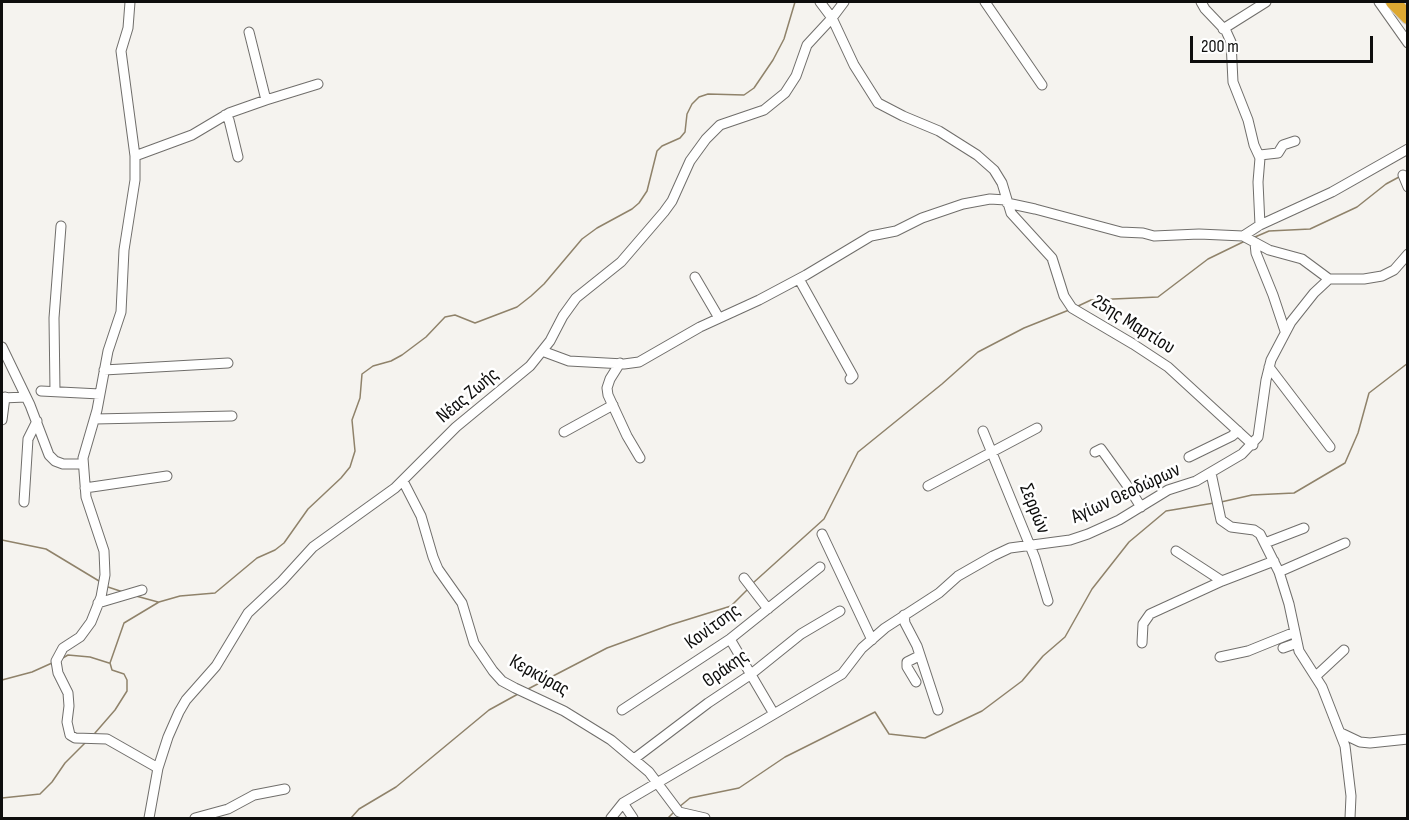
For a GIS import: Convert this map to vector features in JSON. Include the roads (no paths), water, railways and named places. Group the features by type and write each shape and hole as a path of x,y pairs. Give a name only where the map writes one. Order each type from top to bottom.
{"highway":[{"path":"1393,2 1407,17"},
{"path":"1401,2 1407,11"}],"street":[{"path":"130,2 128,32 121,51 135,156 135,180 124,250 121,306 104,370 95,419 82,464 89,508 104,551 105,575 91,622 84,633 63,648 56,661 58,673 68,693 69,733 75,738 111,740 158,768"},
{"name":"25ης Μαρτίου","path":"820,2 832,18 854,65 878,103 939,131 977,156 998,176 1006,201 1016,220 1052,258 1064,296 1072,308 1159,360 1253,445"},
{"name":"Νέας Ζωής","path":"148,819 158,768 168,737 182,706 216,666 248,613 317,543 403,480 456,427 515,380 542,351 576,298 621,262 664,212 672,201 690,161 706,139 720,125 764,110 785,93 796,76 807,45 844,2"},
{"path":"985,2 1042,85"},
{"path":"1201,2 1226,31 1231,42 1233,82 1248,120 1254,145 1260,155 1260,225"},
{"path":"1223,29 1266,2"},
{"path":"1379,2 1407,44"},
{"path":"249,32 267,100"},
{"path":"135,156 192,135 225,116 318,84"},
{"path":"225,116 229,120 238,157"},
{"path":"1260,155 1278,153 1283,145 1295,141"},
{"path":"1243,236 1260,225 1332,192 1407,149"},
{"path":"1402,175 1407,187"},
{"path":"542,351 569,361 631,363 647,358 699,327 798,279 871,236 896,231 922,218 963,204 990,199 1006,201 1120,232 1154,236 1199,234 1243,236 1269,250 1302,259 1329,279 1364,279 1382,276 1394,270 1407,254"},
{"path":"55,391 54,318 61,226"},
{"path":"1255,243 1256,253 1285,331"},
{"path":"695,277 719,318"},
{"path":"798,279 853,376 850,379"},
{"path":"1253,445 1261,428 1269,367 1285,331 1314,293 1329,279"},
{"path":"2,347 37,421 49,455 55,461 63,464 82,464"},
{"path":"104,370 228,363"},
{"path":"620,363 607,388 613,405 640,458"},
{"path":"1269,367 1330,447"},
{"path":"56,371 68,387 75,392"},
{"path":"41,391 100,394"},
{"path":"2,420 3,398 26,397"},
{"path":"564,432 613,405"},
{"path":"95,419 232,416"},
{"path":"24,502 28,439 37,421"},
{"path":"928,486 1037,428"},
{"name":"Σερρών","path":"983,431 1030,545 1048,601"},
{"path":"1189,457 1238,431"},
{"name":"Αγίων Θεοδώρων","path":"623,803 842,674 872,640 904,615 939,593 958,576 993,556 1010,548 1079,538 1119,520 1168,490 1196,481 1211,473 1253,445"},
{"path":"1095,452 1101,449 1131,482 1141,507"},
{"path":"1211,473 1221,520 1231,527 1254,530 1260,534 1279,572 1301,657 1316,676 1345,746 1351,796 1350,819"},
{"path":"85,488 167,476"},
{"name":"Κερκύρας","path":"403,480 421,516 438,569 462,603 474,643 493,671 502,681 514,688 564,711 597,731 634,759 649,772 680,815 705,819"},
{"path":"1265,543 1304,528"},
{"path":"822,534 872,640"},
{"path":"1279,572 1345,543"},
{"path":"1176,550 1222,581"},
{"path":"1142,642 1143,624 1150,614 1170,603 1274,561"},
{"name":"Κονίτσης","path":"622,710 730,639 820,567"},
{"path":"744,578 768,609"},
{"path":"98,603 142,590"},
{"name":"Θράκης","path":"634,759 708,703 750,675 801,634 840,610"},
{"path":"904,615 938,710"},
{"path":"1220,657 1248,651 1295,632"},
{"path":"730,639 774,714"},
{"path":"1283,648 1297,643"},
{"path":"1316,676 1344,650"},
{"path":"916,682 907,662 919,656"},
{"path":"1341,733 1360,742"},
{"path":"1345,746 1360,742 1382,743 1407,739"},
{"path":"195,819 228,809 254,795 285,789"},
{"path":"611,819 623,803 633,819"}],"waterway":[{"path":"95,733 115,710 127,691 127,680 124,674 112,670 110,663 124,623 159,602 180,596 215,593 257,558 284,543 308,509 350,467 355,451 352,420 360,398 362,374 373,366 402,355 426,337 445,317 455,315 475,323 517,307 531,296 582,239 639,203 647,191 657,151 662,146 680,138 685,132 687,114 699,97 708,94 744,95 754,88 784,39 795,2"},
{"path":"1255,237 1269,231 1310,229 1357,207 1386,184 1399,177"},
{"path":"1076,307 1091,300 1158,297 1208,259 1245,241"},
{"path":"753,583 824,519 858,452 978,352 1024,328 1069,310"},
{"path":"1221,502 1252,495 1294,493 1345,463 1358,433 1369,393 1408,363"},
{"path":"679,807 690,798 739,788 785,757 875,712 889,734 925,738 982,711 1022,681 1043,656 1065,637 1092,589 1129,542 1166,511 1214,503"},
{"path":"2,540 46,549 99,581"},
{"path":"108,587 123,592"},
{"path":"528,689 607,648 731,606 748,589"},
{"path":"136,596 158,602"},
{"path":"61,659 68,655 90,657 109,663"},
{"path":"2,680 32,672 52,663"},
{"path":"351,818 359,809 396,787 489,710 518,694"},
{"path":"2,798 40,794 85,743"},
{"path":"668,818 673,813"}]}
